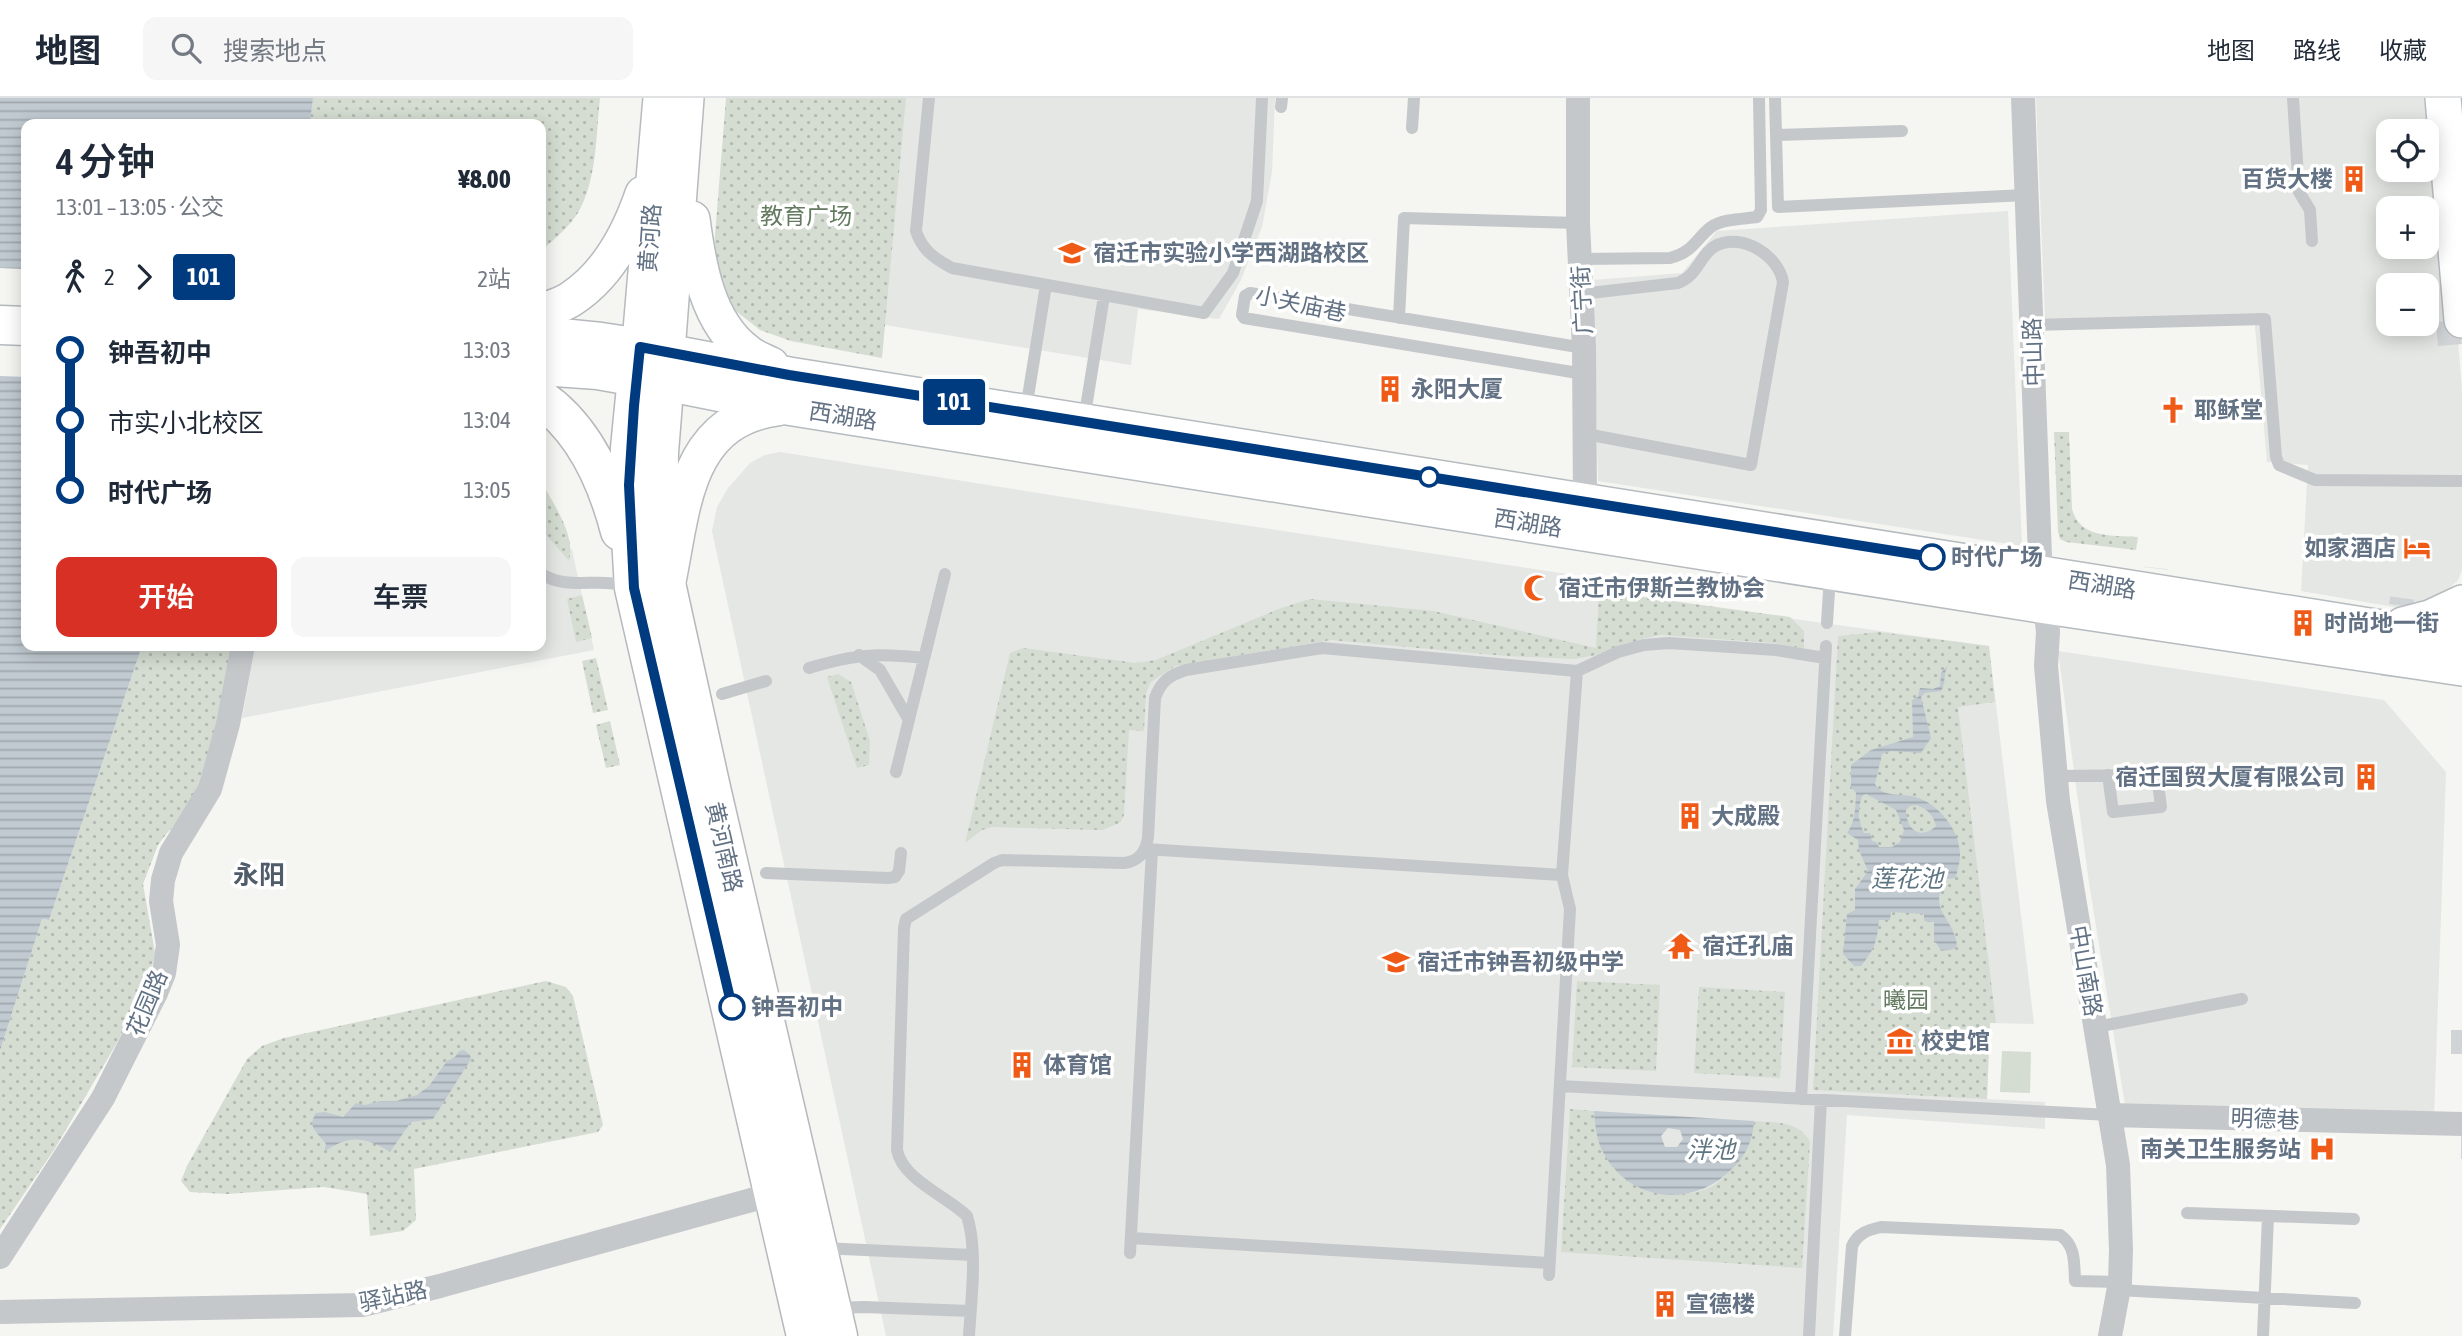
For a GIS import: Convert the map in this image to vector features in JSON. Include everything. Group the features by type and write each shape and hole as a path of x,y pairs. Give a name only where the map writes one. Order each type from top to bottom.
{"main road":[{"path":"546,310 570,299 610,265 634,220 645,191 660,98"},
{"name":"黄河路","path":"652,365 660,98"},
{"path":"651,588 700,455 737,420 788,391 730,336 712,304 698,265 691,215 686,98"},
{"name":"黄河路","path":"652,365 686,98"},
{"path":"2443,98 2456,176 2462,320"},
{"path":"0,298 21,300"},
{"path":"0,325 21,327"},
{"name":"西湖路","path":"546,338 652,365 788,391 1830,571 2044,591"},
{"path":"546,366 598,370 652,365"},
{"name":"黄河南路","path":"652,365 631,448 629,504 835,1322"},
{"name":"西湖路","path":"788,391 1025,413 1585,503 2044,591 2387,643 2462,668"},
{"path":"546,403 571,424 590,454 651,588"},
{"name":"黄河南路","path":"651,588 774,1194 806,1336"},
{"path":"2462,603 2387,643 2462,694"},
{"name":"西湖路","path":"2387,643 2462,638"}],"street":[{"name":"广宁街","path":"1578,98 1578,223 1586,434 1585,503"},
{"name":"中山路","path":"2023,98 2044,591"},
{"name":"中山南路","path":"2044,591 2048,632 2046,666 2055,776 2068,872 2118,1165 2121,1250 2119,1286 2110,1336"},
{"name":"花园路","path":"0,1257 103,1098 164,973 168,945 161,901 163,880 171,853 210,789 228,724 242,651"},
{"name":"明德巷","path":"2110,1115 2462,1124"},
{"name":"驿站路","path":"0,1312 362,1305 774,1194"}],"lane":[{"path":"929,98 916,231 920,242 936,260 952,268 1204,313 1233,273 1257,201 1262,98"},
{"path":"1412,128 1414,98"},
{"path":"1580,259 1670,258 1683,254 1712,226 1757,217 1761,210 1759,98"},
{"path":"1775,98 1778,207 2026,195"},
{"path":"2293,98 2299,192 2310,210 2312,241"},
{"path":"1776,135 1902,131"},
{"path":"1399,318 1404,218 1578,223"},
{"path":"1581,294 1678,283 1688,279 1711,250 1724,243 1744,244 1761,251 1774,262 1783,282 1751,465 1586,434"},
{"path":"1025,413 1046,285"},
{"name":"小关庙巷","path":"1584,348 1250,293 1245,296 1242,315 1244,318 1584,374"},
{"path":"1083,422 1104,296"},
{"path":"2031,325 2265,319 2276,457 2279,465 2315,481 2462,481"},
{"path":"1827,623 1830,571"},
{"path":"896,772 945,574"},
{"path":"546,576 565,584 610,581 651,588"},
{"path":"1130,1253 1155,698 1162,683 1170,676 1186,670 1322,648 1577,671 1618,652 1656,644 1825,652 1801,1099"},
{"path":"810,668 878,654 924,658"},
{"path":"859,656 880,670 909,720"},
{"path":"1131,1238 1549,1269 1570,909 1562,875 1577,671"},
{"path":"722,694 766,681"},
{"path":"2055,776 2108,775 2157,775 2161,807 2113,812 2108,775"},
{"path":"969,1336 972,1255 967,1216 909,1172 901,1162 897,1150 904,923 913,913 1002,860 1124,863 1139,858 1149,849 1562,875"},
{"path":"766,873 895,877 899,871 901,853"},
{"path":"2096,1027 2242,999"},
{"path":"1560,1086 2110,1115"},
{"path":"1809,1336 1821,1100"},
{"path":"2187,1213 2354,1219"},
{"path":"2263,1336 2268,1216"},
{"path":"1845,1336 1852,1246 1862,1233 1881,1227 2060,1236 2070,1245 2074,1254 2075,1281 2264,1298 2355,1303"},
{"path":"817,1248 972,1255"},
{"path":"835,1322 864,1307 970,1311"}],"shaded area":[{"name":"宿迁市实验小学西湖路校区","path":"905,98 1275,98 1272,172 1262,227 1241,280 1219,319 1138,309 1131,365 885,325"},
{"path":"2036,98 2438,98 2462,390 2462,570 2458,580 2438,599 2400,608 2301,591 2308,465 2267,462 2254,315 2045,319"},
{"path":"2008,211 2022,546 1598,481 1593,280 1682,273 1717,231"},
{"name":"宿迁市钟吾初级中学","path":"780,452 1600,579 1600,592 1989,646 2034,1024 1990,1023 1987,1099 2045,1102 2045,1129 1847,1115 1833,1336 886,1336 712,531 717,507 728,488 750,463 765,455"},
{"path":"546,520 572,550 594,650 242,718 254,651 546,651"},
{"path":"2058,651 2384,700 2446,772 2434,1118 2126,1111 2089,883"}],"green space":[{"path":"313,98 600,98 595,156 585,198 571,222 546,246 546,119 311,119"},
{"name":"教育广场","path":"726,98 906,98 882,358 791,341 760,330 727,304 713,260"},
{"path":"2054,432 2069,432 2072,509 2076,519 2082,526 2098,534 2138,537 2136,550 2066,542 2060,539"},
{"path":"546,490 566,530 569,561 546,535"},
{"path":"1599,591 1790,617 1804,631 1804,649 1773,643 1661,635 1575,659 1506,656 1331,640 1175,666 1151,682 1146,693 1144,731 1129,730 1124,815 1121,822 1103,830 992,827 982,830 965,843 1010,653 1023,648 1136,663 1156,660 1281,608 1310,599 1433,611 1596,648"},
{"path":"582,595 592,638 576,642 567,599"},
{"name":"曦园","path":"1879,632 1989,646 1995,702 1958,707 1996,1023 1990,1023 1987,1099 1813,1090 1838,636"},
{"path":"140,651 232,651 206,778 194,806 158,845 143,884 155,953 150,976 118,1041 54,1150 0,1229 0,1051 42,919 49,920"},
{"path":"596,658 608,710 593,713 582,661"},
{"path":"838,674 851,682 870,741 869,765 857,768 827,677"},
{"path":"610,721 620,765 606,768 596,725"},
{"path":"546,981 566,987 573,996 603,1125 598,1132 414,1169 416,1220 403,1231 370,1236 367,1194 324,1187 227,1194 190,1192 181,1181 247,1059 262,1046 284,1038"},
{"path":"1577,981 1660,985 1656,1071 1572,1067"},
{"path":"1699,987 1785,992 1780,1078 1694,1073"},
{"path":"2002,1051 2031,1052 2030,1093 2000,1092"},
{"path":"1570,1109 1594,1111 1602,1147 1613,1166 1623,1176 1636,1184 1667,1193 1699,1191 1724,1177 1749,1139 1754,1121 1786,1124 1800,1130 1810,1142 1802,1268 1561,1252"}],"water":[{"path":"0,98 313,98 311,119 21,119 21,651 140,651 49,920 42,919 0,1051"},
{"name":"莲花池","path":"1948,665 1941,691 1925,693 1921,697 1931,738 1921,753 1891,751 1882,754 1875,784 1887,793 1915,797 1932,805 1946,819 1957,837 1960,861 1956,878 1947,879 1939,898 1957,945 1954,949 1941,951 1934,939 1934,922 1924,921 1924,914 1891,912 1890,920 1879,920 1876,939 1869,955 1861,966 1854,966 1843,954 1847,914 1855,910 1855,889 1868,871 1859,850 1858,840 1847,833 1854,819 1856,793 1851,787 1851,765 1871,750 1913,737 1912,700 1918,697 1920,688 1933,689 1940,686 1941,673","holes":["1866,794 1896,810 1904,830 1900,842 1892,847 1879,847 1872,841 1870,833 1864,833 1859,811 1862,796","1916,805 1931,815 1936,826 1919,833 1911,827 1906,810"]},
{"path":"464,1050 471,1059 433,1119 411,1122 390,1152 364,1140 349,1140 324,1152 326,1144 312,1123 316,1113 325,1112 343,1117 356,1103 365,1105 396,1101 417,1095 429,1086 447,1061"},
{"name":"泮池","path":"1594,1111 1754,1121 1745,1153 1732,1169 1716,1182 1698,1191 1680,1195 1661,1194 1626,1180 1612,1166 1599,1143","holes":["1668,1128 1680,1130 1683,1139 1677,1147 1665,1147 1661,1136"]}],"pier":[{"path":"0,268 21,269 21,377 0,376"}],"tunnel":[{"path":"2439,334 2462,332"},
{"path":"2148,640 2156,568"},
{"path":"2392,677 2402,598"},
{"path":"2451,1042 2462,1042"}],"bus line":[{"name":"101","path":"732,1007 634,588 629,485 640,347 789,375 1932,557"}],"place":[{"name":"百货大楼","path":"2354,179"},
{"name":"宿迁市实验小学西湖路校区","path":"1072,253"},
{"name":"永阳大厦","path":"1390,389"},
{"name":"耶稣堂","path":"2173,410"},
{"name":"如家酒店","path":"2417,548"},
{"name":"时代广场","path":"1932,557"},
{"name":"宿迁市伊斯兰教协会","path":"1537,588"},
{"name":"时尚地一街","path":"2303,623"},
{"name":"宿迁国贸大厦有限公司","path":"2366,777"},
{"name":"大成殿","path":"1690,816"},
{"name":"宿迁孔庙","path":"1681,946"},
{"name":"宿迁市钟吾初级中学","path":"1396,962"},
{"name":"钟吾初中","path":"732,1007"},
{"name":"校史馆","path":"1900,1041"},
{"name":"体育馆","path":"1022,1065"},
{"name":"南关卫生服务站","path":"2322,1149"},
{"name":"宣德楼","path":"1665,1304"}],"district":[{"name":"永阳","path":"259,875"}]}
